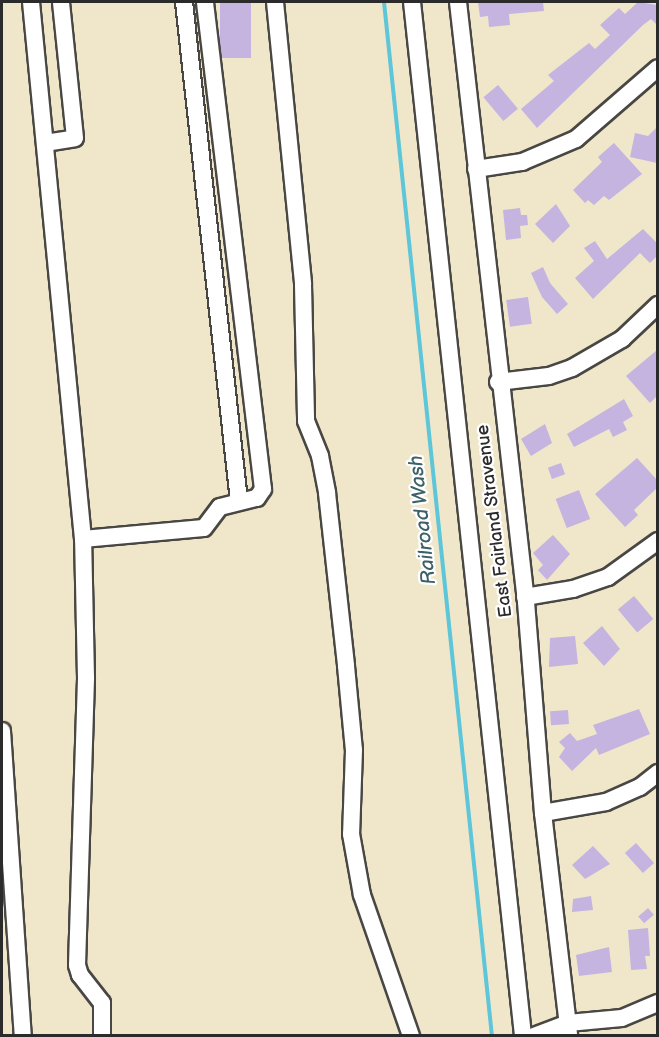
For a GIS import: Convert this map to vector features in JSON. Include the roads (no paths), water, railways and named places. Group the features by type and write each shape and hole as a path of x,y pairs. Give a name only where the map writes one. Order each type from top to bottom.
{"street":[{"path":"31,2 83,539 86,678 76,965 80,975 102,1003 102,1035"},
{"path":"45,143 75,138 61,2"},
{"path":"184,2 239,501"},
{"path":"83,539 204,528 220,507 258,498 263,489 205,2"},
{"path":"275,2 303,285 306,421 320,456 327,493 354,750 351,834 362,895 411,1035"},
{"name":"East Fairland Stravenue","path":"412,2 523,1035"},
{"name":"East Fairland Stravenue","path":"458,2 498,382 525,597 543,813 569,1029"},
{"path":"476,169 522,162 576,139 657,68"},
{"path":"498,382 549,376 572,368 622,339 657,305"},
{"path":"525,597 564,591 608,577 657,541"},
{"path":"2,731 23,1035"},
{"path":"543,813 606,802 640,787 657,773"},
{"path":"534,1035 614,1019 657,1003"}],"waterway":[{"name":"Railroad Wash","path":"384,2 492,1036"}]}
